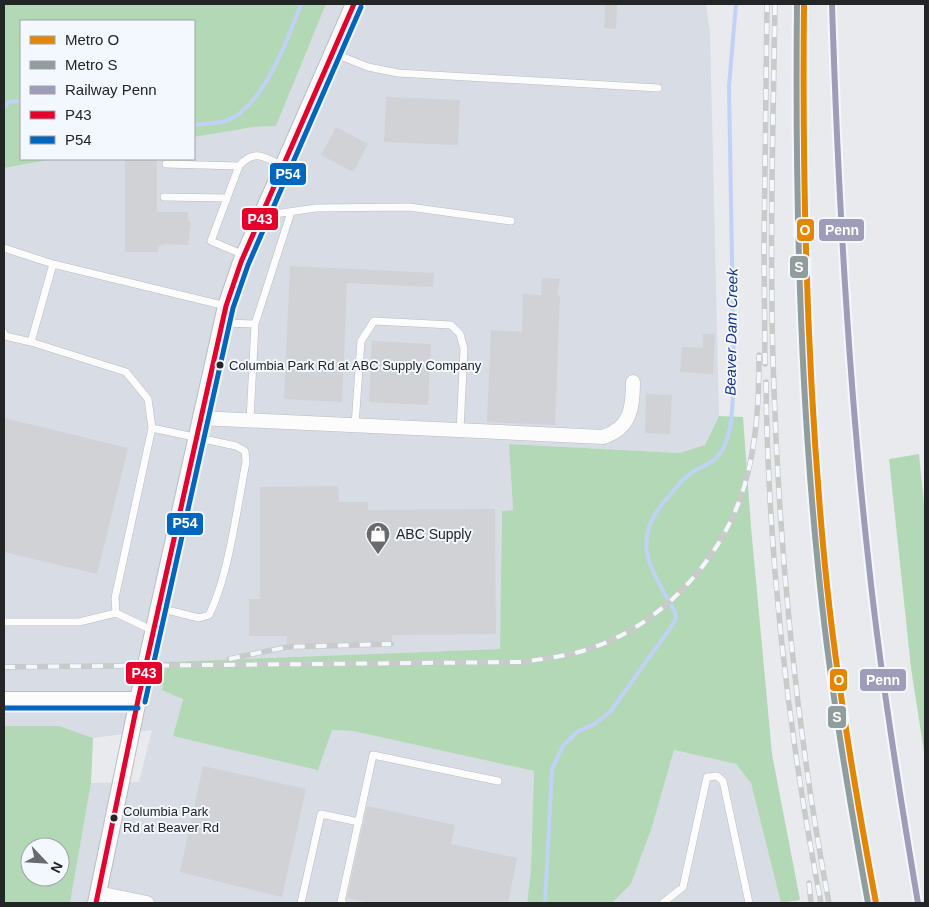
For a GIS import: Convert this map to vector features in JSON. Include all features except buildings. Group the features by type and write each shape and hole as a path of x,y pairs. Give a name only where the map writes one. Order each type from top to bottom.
{"street":[{"path":"148,903 97,898 200,418 226,306 244,255 354,4"},
{"path":"200,418 604,437 620,430 629,418 633,402 633,382"},
{"path":"4,700 41,702 138,700"}],"lane":[{"path":"333,53 368,67 398,73 658,88"},
{"path":"244,255 211,241 239,166 246,158 256,154 283,165"},
{"path":"166,164 239,166"},
{"path":"164,197 227,198"},
{"path":"261,216 316,208 409,207 511,221"},
{"path":"250,420 255,324 291,212"},
{"path":"4,248 53,264 226,306"},
{"path":"32,342 53,264"},
{"path":"355,425 361,341 374,321 451,325 460,334 464,349 460,430"},
{"path":"222,323 255,324"},
{"path":"4,336 32,342 126,372 148,399 152,428 115,598 116,613"},
{"path":"152,428 236,446 245,451 246,462 231,540 216,601 209,615 199,618 159,608"},
{"path":"4,622 79,622 116,613 154,631"},
{"path":"343,903 373,754 498,781"},
{"path":"663,903 683,887 706,777 717,776 723,781 749,903"},
{"path":"301,903 321,814 359,822"}],"shaded area":[{"path":"326,4 706,4 710,32 719,416 705,445 679,453 509,444 513,510 502,511 500,649 166,662 183,698 173,736 332,730 353,731 534,771 531,870 527,903 70,903 91,783 139,782 152,730 93,738 59,726 4,726 4,168 48,160 195,160 195,137 254,127 276,126"},
{"path":"674,750 736,764 751,783 781,903 612,903 631,884 652,827"}],"green space":[{"path":"4,4 326,4 276,126 254,127 195,137 195,20 20,20 20,160 48,160 4,168"},
{"path":"719,416 743,417 772,754 800,900 781,903 751,783 736,764 674,750 652,827 631,884 612,903 527,903 531,870 534,771 353,731 332,730 318,770 173,736 183,699 162,690 166,662 500,649 502,511 513,510 509,444 679,453 705,445"},
{"path":"919,454 925,514 925,758 911,668 889,459"},
{"path":"4,726 59,726 93,738 91,783 70,903 4,903"}],"waterway":[{"path":"195,125 225,121 239,114 251,102 272,71 301,4"},
{"name":"Beaver Dam Creek","path":"545,903 552,769 563,746 577,732 596,723 610,712 676,618 675,612 651,567 647,554 646,540 649,526 656,512 681,481 719,455 724,447 730,428 734,377 729,86 736,4"},
{"path":"4,107 9,102 20,101"}],"railway":[{"path":"765,364 764,246 767,4"},
{"path":"775,4 772,293 777,454 786,583 799,712 829,903"},
{"path":"4,667 522,662 572,654 607,642 634,628 659,611 682,590 702,567 719,542 733,515 744,487 752,454 756,421 759,355"},
{"path":"766,382 771,513 782,644 799,774 821,903"},
{"path":"229,659 287,647 391,644"},
{"path":"809,883 811,903"}],"metro line":[{"name":"S","path":"797,4 798,215 806,426 822,609 846,778 868,903"},
{"name":"O","path":"804,4 804,145 807,285 819,496 829,608 840,693 876,903"}],"rail line":[{"name":"Penn","path":"832,4 837,145 855,426 885,693 918,903"}],"transit line":[{"name":"P43","path":"96,903 138,700 226,306 241,262 354,4"},
{"name":"P54","path":"145,702 233,308 248,265 361,7"},
{"name":"P54","path":"4,708 138,708"}],"place":[{"name":"Columbia Park Rd at ABC Supply Company","path":"220,365"},
{"name":"ABC Supply","path":"378,555"},
{"name":"Columbia Park Rd at Beaver Rd","path":"114,818"}]}
